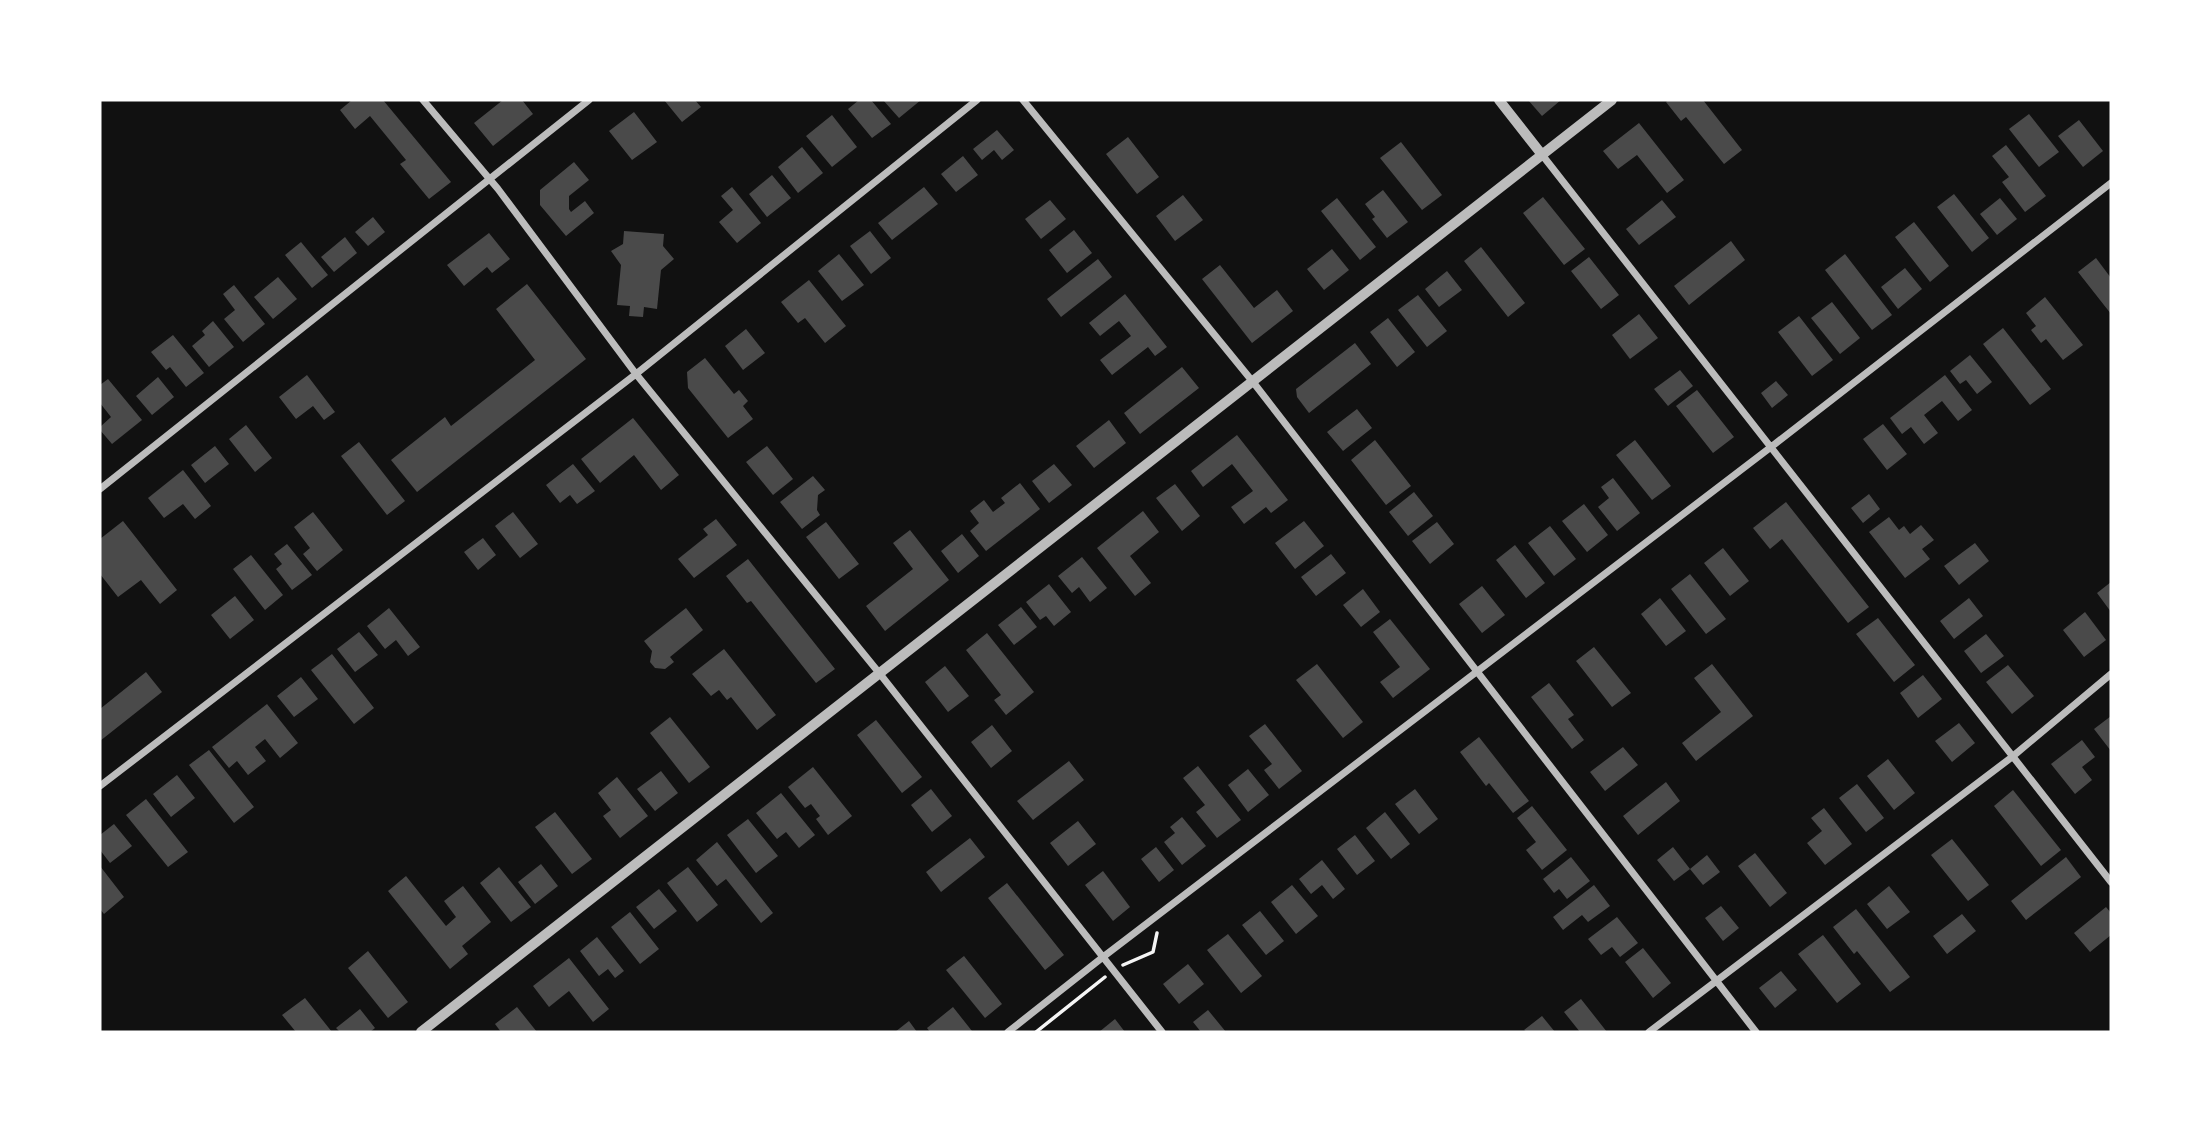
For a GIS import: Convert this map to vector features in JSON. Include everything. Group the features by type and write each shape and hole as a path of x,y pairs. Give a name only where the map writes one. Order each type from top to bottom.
{"street":[{"path":"423,100 489,178 636,374 880,674 1162,1032"},
{"path":"100,489 589,100"},
{"path":"100,786 636,374 978,100"},
{"path":"1023,100 1253,382 1756,1032"},
{"path":"1499,100 2111,882"},
{"path":"421,1032 1612,100"},
{"path":"1008,1032 2111,183"},
{"path":"1649,1032 2012,757 2111,674"}],"building":[{"path":"352,100 383,100 451,182 429,199 400,164 406,160 370,116 355,129 340,110"},
{"path":"503,100 522,100 533,114 493,146 474,123"},
{"path":"664,100 695,100 701,107 682,122"},
{"path":"859,100 871,100 891,124 872,138 848,109"},
{"path":"883,100 921,100 899,118"},
{"path":"1528,100 1561,100 1542,116"},
{"path":"1703,100 1742,150 1724,164 1686,117 1681,121 1666,102"},
{"path":"634,112 657,142 632,160 609,131"},
{"path":"2029,114 2059,152 2039,167 2009,129"},
{"path":"832,115 857,147 832,167 806,136"},
{"path":"2079,120 2103,151 2083,167 2058,136"},
{"path":"1639,123 1684,180 1667,193 1637,155 1618,169 1603,151"},
{"path":"997,130 1014,150 1002,160 994,150 982,160 973,149"},
{"path":"1128,137 1159,177 1137,194 1106,154"},
{"path":"1401,142 1442,195 1422,210 1380,158"},
{"path":"2006,145 2046,196 2025,212 2002,182 2009,177 1992,156"},
{"path":"802,147 823,173 798,193 778,167"},
{"path":"963,156 978,175 956,192 941,174"},
{"path":"574,162 589,180 569,196 569,209 571,212 585,201 594,213 566,236 540,205 540,190"},
{"path":"772,175 791,198 767,217 749,194"},
{"path":"732,187 761,223 737,243 719,222 733,210 721,196"},
{"path":"924,187 938,204 892,240 878,223"},
{"path":"1383,190 1408,222 1387,238 1372,219 1375,217 1365,204"},
{"path":"1954,194 1989,238 1972,252 1937,207"},
{"path":"1183,195 1203,220 1175,241 1156,216"},
{"path":"1543,197 1585,249 1564,265 1523,213"},
{"path":"1337,198 1376,247 1360,260 1321,211"},
{"path":"2000,198 2017,219 1997,235 1980,214"},
{"path":"1050,200 1066,219 1041,239 1025,219"},
{"path":"1662,200 1676,217 1639,245 1626,229"},
{"path":"373,217 385,232 368,246 355,232"},
{"path":"1914,222 1949,266 1930,282 1895,237"},
{"path":"1074,230 1092,253 1067,273 1049,250"},
{"path":"624,231 664,234 663,246 674,259 661,270 657,309 644,307 643,317 629,316 630,306 617,305 621,265 611,251 623,244"},
{"path":"870,231 891,258 871,274 850,246"},
{"path":"489,233 510,259 492,273 487,267 464,286 447,265"},
{"path":"345,237 357,253 334,272 321,257"},
{"path":"1731,241 1745,260 1689,305 1674,286"},
{"path":"301,242 328,275 312,288 285,255"},
{"path":"1481,247 1525,303 1508,317 1464,261"},
{"path":"1332,249 1349,270 1324,290 1307,269"},
{"path":"839,254 864,285 842,301 818,271"},
{"path":"1845,254 1892,315 1872,330 1825,270"},
{"path":"1589,257 1619,295 1601,309 1571,271"},
{"path":"2096,258 2111,278 2111,314 2078,272"},
{"path":"1098,259 1112,277 1061,317 1047,299"},
{"path":"1220,265 1254,308 1277,290 1293,311 1252,343 1202,279"},
{"path":"1905,268 1922,289 1898,309 1881,287"},
{"path":"1447,271 1462,290 1439,307 1425,289"},
{"path":"278,277 297,299 273,319 254,297"},
{"path":"809,280 846,326 825,343 805,318 798,323 781,302"},
{"path":"527,284 586,359 417,492 391,460 445,417 451,426 535,360 496,309"},
{"path":"234,285 265,324 243,342 224,319 235,310 223,294"},
{"path":"1125,294 1167,347 1155,356 1148,347 1112,375 1100,360 1131,336 1119,321 1100,336 1089,323"},
{"path":"1418,295 1447,331 1427,347 1398,310"},
{"path":"2045,297 2083,345 2063,360 2046,339 2041,343 2031,330 2036,326 2026,313"},
{"path":"1832,302 1860,338 1840,354 1811,318"},
{"path":"1639,314 1658,338 1630,359 1612,335"},
{"path":"1799,316 1833,360 1812,376 1778,332"},
{"path":"1388,318 1415,352 1397,367 1370,332"},
{"path":"213,321 234,347 209,367 192,346 205,335 202,331"},
{"path":"2003,328 2051,389 2030,405 1983,344"},
{"path":"746,329 765,353 743,370 725,346"},
{"path":"173,335 204,373 186,387 170,367 166,370 151,352"},
{"path":"1355,343 1371,364 1309,413 1297,397 1296,389"},
{"path":"1970,355 1992,382 1977,394 1966,380 1960,384 1950,371"},
{"path":"705,358 734,394 739,390 748,401 743,406 753,419 728,438 688,388 687,372"},
{"path":"1182,367 1199,388 1140,434 1124,413"},
{"path":"1680,370 1693,386 1668,406 1654,389"},
{"path":"307,375 335,412 324,420 313,406 296,419 279,397"},
{"path":"1945,375 1972,410 1958,421 1942,401 1924,415 1938,433 1924,444 1911,427 1902,434 1890,418"},
{"path":"158,377 174,397 152,415 136,396"},
{"path":"108,379 142,420 112,444 100,430 111,417 100,403 100,385"},
{"path":"1776,381 1788,395 1772,408 1761,393"},
{"path":"1697,390 1734,437 1713,453 1676,406"},
{"path":"1357,409 1372,428 1343,451 1327,432"},
{"path":"633,418 679,475 661,490 634,455 600,483 581,459"},
{"path":"1109,420 1126,443 1094,468 1076,446"},
{"path":"1883,424 1907,454 1887,470 1863,439"},
{"path":"246,425 272,458 255,472 229,439"},
{"path":"1237,435 1288,500 1271,513 1266,507 1244,524 1231,507 1253,491 1232,464 1203,487 1191,471"},
{"path":"1375,440 1411,486 1386,505 1351,460"},
{"path":"1635,440 1671,486 1652,500 1616,455"},
{"path":"359,442 405,501 387,515 341,456"},
{"path":"215,446 229,464 205,483 191,465"},
{"path":"767,446 793,479 773,495 746,462"},
{"path":"573,464 595,491 577,504 570,495 560,503 546,485"},
{"path":"1054,464 1072,485 1049,503 1032,481"},
{"path":"183,470 211,506 195,519 183,504 164,518 148,498"},
{"path":"813,476 825,490 818,495 817,510 820,515 802,529 780,502"},
{"path":"1613,478 1640,513 1617,531 1598,507 1609,498 1601,487"},
{"path":"1020,483 1040,509 986,551 970,531 979,523 970,511 984,500 993,512 1005,503 1001,498"},
{"path":"1175,484 1200,516 1182,531 1156,498"},
{"path":"1414,492 1433,516 1408,536 1389,512"},
{"path":"1869,494 1880,509 1863,523 1851,508"},
{"path":"1786,502 1869,607 1848,623 1782,539 1770,549 1753,528"},
{"path":"1584,504 1608,535 1587,552 1562,521"},
{"path":"1143,511 1159,532 1130,556 1151,583 1135,596 1097,548"},
{"path":"313,512 343,550 317,571 303,554 310,548 294,527"},
{"path":"513,512 538,544 520,558 495,526"},
{"path":"1889,517 1899,530 1904,526 1910,534 1921,525 1934,540 1922,549 1930,559 1905,578 1869,532"},
{"path":"716,519 737,545 694,578 678,559 708,535 703,529"},
{"path":"123,521 177,590 160,604 141,580 118,597 100,574 100,539"},
{"path":"1304,521 1324,546 1295,569 1275,543"},
{"path":"826,522 859,564 839,579 806,537"},
{"path":"1437,522 1454,544 1430,564 1412,541"},
{"path":"1550,526 1576,559 1554,576 1528,543"},
{"path":"910,530 949,580 885,631 866,606 913,569 893,543"},
{"path":"962,534 979,556 958,573 941,551"},
{"path":"483,538 496,555 478,570 464,552"},
{"path":"1975,543 1989,561 1959,585 1944,566"},
{"path":"287,544 312,575 292,590 276,569 282,564 274,554"},
{"path":"1515,545 1545,583 1526,598 1496,560"},
{"path":"1723,548 1749,581 1730,596 1704,563"},
{"path":"1331,554 1346,573 1316,596 1301,577"},
{"path":"251,555 283,595 265,610 233,569"},
{"path":"1082,557 1107,588 1090,602 1079,587 1072,593 1058,576"},
{"path":"748,559 835,669 816,683 751,601 747,603 726,576"},
{"path":"1690,574 1726,619 1706,634 1671,589"},
{"path":"2111,582 2111,612 2097,593"},
{"path":"1049,584 1071,612 1054,626 1046,616 1040,620 1026,602"},
{"path":"1482,586 1505,615 1482,633 1459,604"},
{"path":"1363,589 1380,612 1361,627 1343,605"},
{"path":"235,596 254,620 230,639 211,615"},
{"path":"1660,598 1686,631 1666,646 1641,614"},
{"path":"1969,598 1983,616 1954,639 1940,621"},
{"path":"1021,607 1037,627 1014,645 998,625"},
{"path":"389,608 420,647 408,656 396,640 385,649 367,626"},
{"path":"686,608 703,630 670,657 674,662 665,669 655,668 650,662 652,651 644,641"},
{"path":"2085,612 2106,640 2084,657 2063,630"},
{"path":"1878,618 1915,665 1894,682 1856,634"},
{"path":"1390,619 1430,669 1393,698 1380,682 1400,667 1373,632"},
{"path":"359,632 378,655 355,672 337,649"},
{"path":"987,633 1034,692 1006,715 994,700 1001,695 966,650"},
{"path":"1986,634 2004,656 1981,673 1964,651"},
{"path":"1594,647 1631,693 1612,707 1576,661"},
{"path":"724,649 776,715 757,730 731,697 727,700 719,690 711,696 692,674"},
{"path":"332,654 374,708 354,724 311,670"},
{"path":"1317,664 1363,722 1343,738 1296,680"},
{"path":"1712,664 1753,716 1696,761 1682,743 1721,712 1694,678"},
{"path":"2008,665 2034,696 2012,714 1986,682"},
{"path":"945,666 969,696 948,712 925,682"},
{"path":"146,672 162,692 100,741 100,709"},
{"path":"1923,675 1942,699 1918,718 1900,693"},
{"path":"301,677 318,699 294,717 277,696"},
{"path":"1549,683 1574,715 1568,719 1584,740 1572,749 1531,697"},
{"path":"267,704 298,743 280,758 265,739 255,747 266,761 248,775 237,761 229,768 212,747"},
{"path":"2111,716 2111,751 2094,729"},
{"path":"670,717 710,767 689,783 650,733"},
{"path":"876,720 922,777 902,793 857,735"},
{"path":"1959,723 1975,743 1952,762 1935,741"},
{"path":"1265,724 1302,771 1279,789 1264,770 1272,764 1249,736"},
{"path":"992,725 1012,751 991,768 971,742"},
{"path":"1479,737 1529,801 1513,813 1489,783 1486,786 1460,752"},
{"path":"2082,740 2095,757 2082,767 2092,780 2075,794 2051,764"},
{"path":"1623,747 1638,765 1605,791 1590,772"},
{"path":"209,750 254,807 234,823 189,765"},
{"path":"1888,759 1915,793 1894,810 1867,776"},
{"path":"1069,761 1084,780 1033,820 1017,801"},
{"path":"1198,766 1241,820 1217,838 1196,812 1205,805 1183,778"},
{"path":"813,767 852,816 828,835 816,819 820,816 811,804 805,808 788,787"},
{"path":"1248,769 1269,795 1248,812 1228,785"},
{"path":"661,771 678,793 655,811 637,789"},
{"path":"177,775 195,798 171,817 153,794"},
{"path":"617,777 648,816 620,838 603,816 611,810 598,793"},
{"path":"1666,782 1680,801 1638,835 1623,816"},
{"path":"1857,784 1884,818 1866,832 1839,798"},
{"path":"931,789 952,816 932,832 911,805"},
{"path":"1415,789 1438,819 1419,834 1395,804"},
{"path":"2013,790 2061,850 2041,866 1994,806"},
{"path":"781,793 815,835 799,848 786,832 777,839 756,813"},
{"path":"146,799 188,852 168,867 126,815"},
{"path":"1532,806 1567,850 1542,870 1526,850 1536,842 1517,818"},
{"path":"1824,808 1852,844 1825,865 1807,843 1822,831 1811,818"},
{"path":"555,812 592,859 572,874 535,827"},
{"path":"1385,812 1410,844 1391,859 1366,828"},
{"path":"1182,817 1206,846 1182,865 1164,842 1175,833 1170,827"},
{"path":"748,819 778,856 756,873 727,835"},
{"path":"1078,821 1096,844 1068,866 1050,843"},
{"path":"114,824 132,846 110,863 100,850 100,835"},
{"path":"1355,835 1375,861 1357,875 1337,849"},
{"path":"970,838 985,857 941,892 926,872"},
{"path":"1952,839 1989,885 1968,901 1931,855"},
{"path":"717,842 773,913 761,923 726,879 717,886 696,860"},
{"path":"1156,847 1174,870 1159,882 1141,859"},
{"path":"1673,847 1690,869 1674,881 1657,860"},
{"path":"1755,853 1787,893 1770,907 1738,866"},
{"path":"1707,855 1720,872 1703,885 1690,869"},
{"path":"1571,857 1590,881 1567,899 1559,889 1554,893 1543,879"},
{"path":"2066,857 2081,877 2026,920 2011,901"},
{"path":"1322,860 1345,889 1333,899 1322,885 1311,894 1299,879"},
{"path":"541,864 558,886 535,904 518,882"},
{"path":"100,866 124,897 104,914 100,909"},
{"path":"499,867 531,907 511,922 480,883"},
{"path":"688,867 718,905 697,922 667,883"},
{"path":"1103,871 1130,907 1113,921 1085,885"},
{"path":"406,876 446,926 456,917 444,901 463,886 491,922 462,946 468,954 450,969 388,891"},
{"path":"1007,883 1064,955 1045,970 988,898"},
{"path":"1292,885 1318,916 1296,934 1271,902"},
{"path":"1594,885 1610,906 1588,922 1582,915 1563,930 1553,917"},
{"path":"1889,886 1910,912 1887,929 1867,904"},
{"path":"659,889 677,911 654,929 636,907"},
{"path":"1721,906 1739,928 1723,941 1705,918"},
{"path":"2106,907 2111,913 2111,935 2090,952 2074,933"},
{"path":"1856,909 1910,977 1890,992 1857,951 1854,954 1833,927"},
{"path":"1260,911 1284,941 1266,955 1242,925"},
{"path":"630,912 659,949 640,964 611,927"},
{"path":"1962,914 1976,931 1947,954 1933,936"},
{"path":"1617,917 1638,943 1620,957 1612,947 1601,955 1588,939"},
{"path":"1228,934 1262,976 1241,993 1207,950"},
{"path":"1823,935 1861,984 1837,1003 1798,954"},
{"path":"597,937 624,971 615,978 608,969 599,976 580,951"},
{"path":"1643,948 1671,983 1653,998 1625,962"},
{"path":"368,951 408,1002 388,1018 348,968"},
{"path":"964,956 1002,1004 985,1018 946,970"},
{"path":"569,958 609,1009 593,1022 569,991 549,1007 533,986"},
{"path":"1188,964 1204,984 1179,1004 1163,984"},
{"path":"1781,971 1797,990 1775,1008 1759,988"},
{"path":"305,998 332,1032 296,1032 282,1015"},
{"path":"1581,999 1607,1032 1580,1032 1564,1012"},
{"path":"517,1007 537,1032 501,1032 495,1024"},
{"path":"953,1007 972,1031 930,1032 927,1028"},
{"path":"360,1009 375,1028 370,1032 340,1032 336,1028"},
{"path":"1208,1010 1226,1032 1201,1032 1193,1022"},
{"path":"1542,1016 1555,1032 1524,1030"},
{"path":"1115,1019 1125,1032 1099,1032"},
{"path":"909,1021 917,1032 895,1032"}]}
